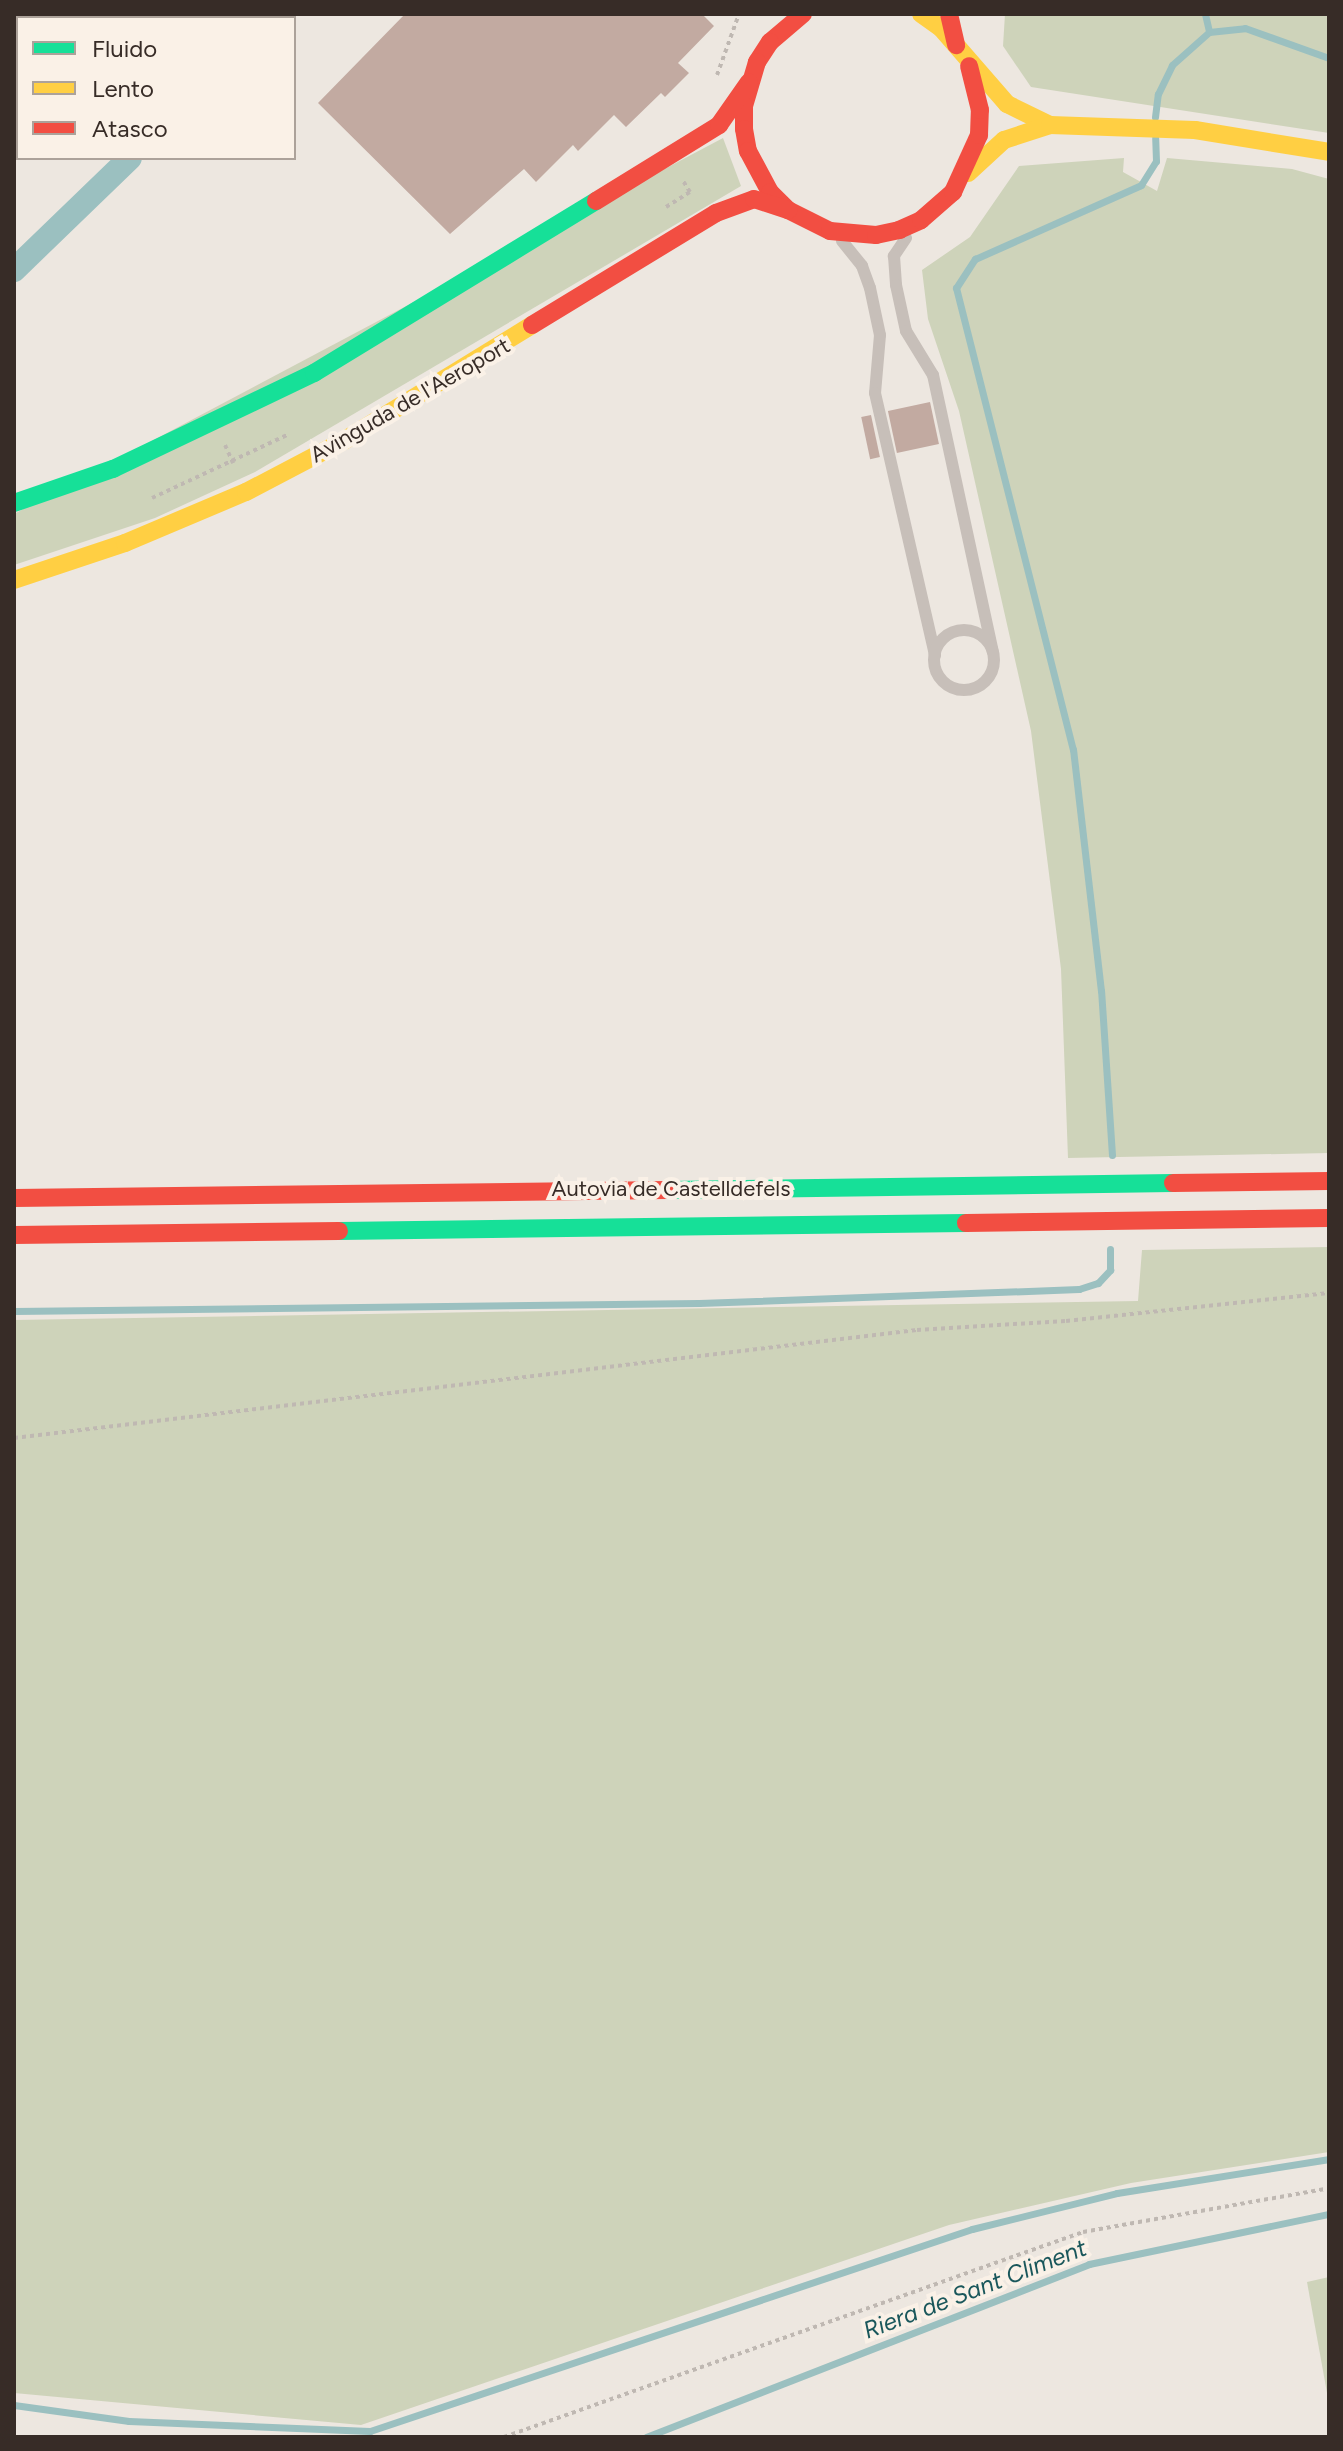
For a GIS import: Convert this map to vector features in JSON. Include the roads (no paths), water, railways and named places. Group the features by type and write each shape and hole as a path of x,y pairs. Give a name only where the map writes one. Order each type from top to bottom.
{"main road":[{"path":"14,503 113,469 214,422 393,327 719,125 749,82 770,42 803,14"},
{"path":"921,14 956,45 969,66 1007,104 1050,125"},
{"path":"949,14 956,45"},
{"path":"964,177 979,135 980,110 969,66"},
{"path":"749,82 744,106 748,151 764,184 788,210 830,231 876,235 921,220 1004,140 1050,125 1195,130 1329,152"},
{"name":"Avinguda de l'Aeroport","path":"14,580 125,543 246,492 445,382 716,213 754,199 788,210"},
{"path":"14,1178 163,1193"},
{"name":"Autovia de Castelldefels","path":"14,1198 163,1193 1329,1181"},
{"name":"Autovia de Castelldefels","path":"14,1235 1329,1218"}],"lane":[{"path":"830,231 854,253 869,281 880,335 875,393 935,655 941,678 965,689 989,676 993,652 933,375 906,331 894,275 898,248 921,220"},
{"path":"935,655 943,639 964,630 981,635 993,652"}],"waterway":[{"path":"1205,14 1209,32"},
{"path":"1155,117 1158,94 1172,65 1209,32 1245,28 1329,58"},
{"path":"1112,1155 1101,991 1073,750 956,288 975,259 1141,185 1156,161 1155,138"},
{"path":"14,270 128,160"},
{"path":"14,1311 699,1303 1079,1289 1098,1283 1110,1270 1110,1249"},
{"path":"14,2405 129,2421 370,2431 972,2229 1117,2193 1329,2159"},
{"name":"Riera de Sant Climent","path":"646,2437 1089,2264 1329,2214"}]}
